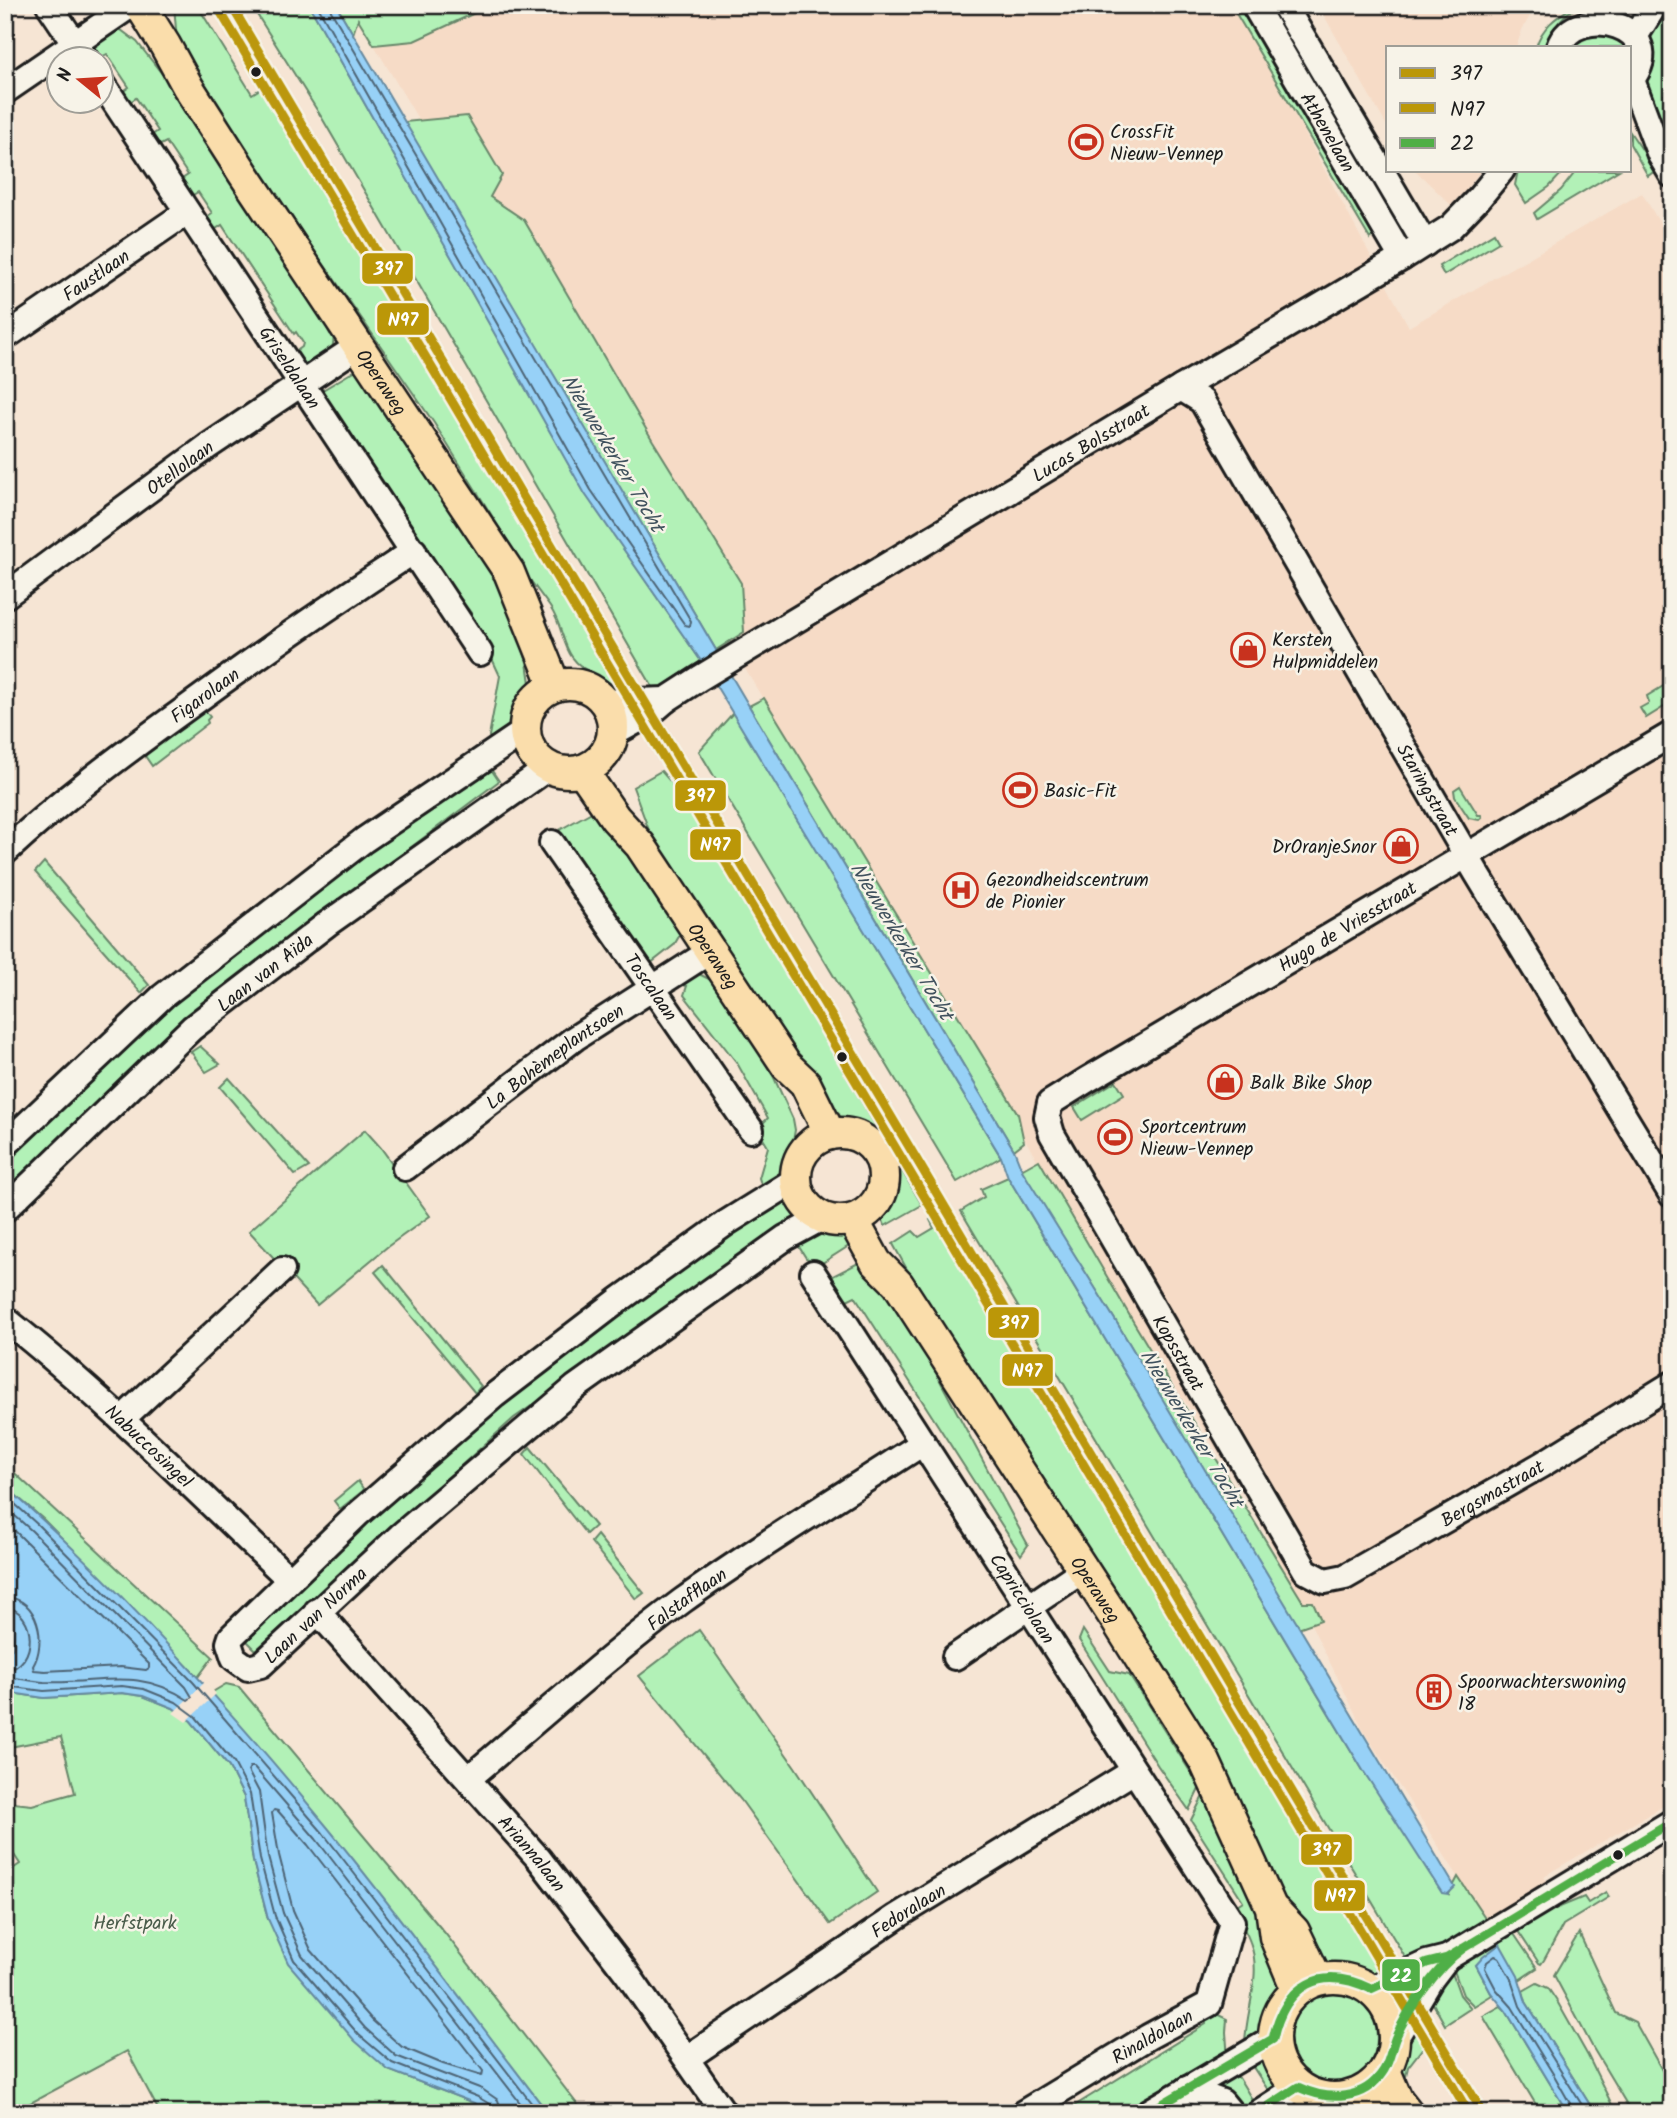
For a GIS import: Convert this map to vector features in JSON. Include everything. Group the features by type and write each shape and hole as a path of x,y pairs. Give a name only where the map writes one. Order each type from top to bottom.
{"main road":[{"name":"Operaweg","path":"129,6 165,45 188,88 509,572 555,686"},
{"path":"580,685 592,690 605,702 612,722 599,754 571,772 548,768 530,750 525,731 528,712 534,701 555,686 580,685"},
{"name":"Operaweg","path":"599,754 615,818 640,845 786,1065 805,1083 820,1138"},
{"path":"843,1133 855,1135 876,1151 884,1175 878,1200 861,1215 832,1221 822,1218 803,1202 795,1180 799,1160 820,1138 843,1133"},
{"name":"Operaweg","path":"861,1215 876,1262 898,1283 1205,1762 1271,1907 1275,1937 1307,1985"},
{"path":"1377,2092 1395,2039 1391,2017 1379,1997 1371,1989 1345,1978 1307,1985 1279,2012 1273,2039 1276,2057 1285,2074 1308,2093 1331,2099 1377,2092 1397,2099 1408,2113"}],"street":[{"path":"49,5 77,46"},
{"name":"Athenelaan","path":"1254,5 1402,258"},
{"name":"Athenelaan","path":"1284,5 1425,244"},
{"path":"1636,35 1656,5"},
{"path":"85,46 129,6"},
{"path":"1559,46 1565,30 1583,16 1622,11 1624,20 1640,44 1640,63 1632,79"},
{"path":"5,91 46,69"},
{"path":"1632,84 1666,165"},
{"name":"Griseldalaan","path":"116,104 480,653"},
{"path":"1632,124 1666,165"},
{"name":"Lucas Bolsstraat","path":"599,754 666,700 700,678 1425,244 1451,227 1500,172"},
{"name":"Faustlaan","path":"5,337 187,212"},
{"name":"Otellolaan","path":"5,596 207,447 358,346"},
{"name":"Staringstraat","path":"1181,388 1202,401 1466,855 1672,1195"},
{"name":"Figarolaan","path":"5,852 136,744 327,608 414,551"},
{"path":"605,702 666,700"},
{"path":"5,1145 163,996 364,840 525,731"},
{"name":"Hugo de Vriesstraat","path":"1052,1134 1047,1117 1050,1104 1672,733"},
{"name":"Laan van Aïda","path":"5,1209 192,1028 327,924 548,768"},
{"name":"Toscalaan","path":"552,842 751,1130"},
{"name":"La Bohèmeplantsoen","path":"405,1168 575,1038 709,952"},
{"name":"Kopsstraat","path":"1052,1134 1306,1571"},
{"name":"Laan van Norma","path":"795,1180 674,1259 495,1395 376,1497 231,1637 229,1643 234,1658 248,1668 261,1665 317,1611 576,1387 785,1238 822,1218"},
{"path":"122,1419 282,1270"},
{"name":"Capricciolaan","path":"813,1273 1232,1922"},
{"name":"Nabuccosingel","path":"5,1319 122,1419 289,1579"},
{"name":"Bergsmastraat","path":"1306,1571 1325,1581 1345,1577 1541,1465 1672,1384"},
{"name":"Falstafflaan","path":"469,1779 682,1601 923,1443"},
{"path":"955,1657 1083,1570"},
{"name":"Ariannalaan","path":"317,1611 539,1859 626,1972 724,2113"},
{"name":"Fedoralaan","path":"687,2058 877,1929 1134,1771"},
{"path":"1371,1989 1427,1963 1447,1958 1672,1822"},
{"name":"Rinaldolaan","path":"1023,2113 1147,2037 1209,2004 1232,1922"},
{"path":"1395,2039 1431,1979 1447,1958"},
{"path":"1147,2113 1273,2039"},
{"path":"1258,2113 1298,2087"},
{"path":"1187,2089 1222,2102 1231,2113"}],"shaded area":[{"path":"381,5 1236,5 1409,327 1642,193 1672,244 1672,1801 1544,1876 1548,1885 1488,1922 1366,1735 1249,1500 1134,1323 358,18"},
{"path":"1318,5 1525,5 1530,16 1516,46 1386,46 1386,124"},
{"path":"1417,172 1480,172 1451,205"}],"green space":[{"path":"174,5 197,5 252,94 265,86 627,686 610,683 585,669 570,654 550,607 524,571 434,423 178,54"},
{"path":"251,5 309,5 585,493 701,661 655,691 322,118"},
{"path":"336,5 492,5 414,41 374,45 358,19 353,34"},
{"path":"1231,5 1247,5 1381,231 1370,239"},
{"path":"1575,5 1582,5 1569,12 1560,22 1549,46 1536,46 1546,28"},
{"path":"1663,5 1672,5 1672,91 1664,95 1672,109 1672,147 1641,95 1651,46 1649,31"},
{"path":"1594,28 1623,42 1625,46 1575,46 1579,37"},
{"path":"116,29 121,30 137,42 177,93 319,311 330,334 333,333 333,344 329,352 314,366 295,361 291,355 302,347 303,343 296,332 294,334 222,225 210,233 201,221 212,213 198,192 186,199 176,183 188,175 166,142 153,149 146,139 158,131 136,98 124,106 117,96 129,87 116,68 116,46 95,46 96,39"},
{"path":"467,116 502,175 490,197 524,220 653,441 741,583 744,632 716,650 404,122"},
{"path":"1632,135 1656,170 1648,176 1632,148"},
{"path":"1518,172 1563,172 1549,187 1526,203 1515,185"},
{"path":"1575,172 1616,172 1537,219 1534,213 1561,190"},
{"path":"1494,233 1499,242 1444,275 1439,266"},
{"path":"356,370 487,556 515,624 527,662 530,683 512,728 490,741 500,676 471,613 316,394"},
{"path":"1665,685 1672,687 1672,702 1646,718 1640,708 1649,703 1647,696"},
{"path":"764,698 1018,1114 1024,1142 1014,1150 749,706"},
{"path":"203,708 210,717 208,723 152,766 143,753"},
{"path":"733,713 1001,1157 957,1182 699,751"},
{"path":"486,762 499,781 191,1013 5,1195 5,1157 168,1001"},
{"path":"661,771 678,790 922,1205 885,1226 882,1208 890,1170 884,1148 869,1133 836,1115 657,852 633,787"},
{"path":"1460,786 1478,815 1481,815 1479,820 1469,818 1455,797 1454,790"},
{"path":"597,809 681,933 674,945 646,967 554,833"},
{"path":"44,862 149,985 141,993 35,872"},
{"path":"699,974 715,982 765,1058 793,1119 795,1130 791,1153 779,1181 764,1193 759,1178 768,1147 757,1129 768,1118 737,1063 684,995 687,986 676,983 687,975"},
{"path":"200,1046 220,1064 206,1072 191,1052"},
{"path":"229,1078 309,1167 295,1175 220,1087"},
{"path":"1116,1081 1124,1094 1082,1120 1074,1107"},
{"path":"365,1130 430,1216 387,1247 317,1305 249,1231"},
{"path":"1039,1160 1295,1589 1303,1602 1313,1602 1321,1620 1298,1628 1117,1323 1021,1170"},
{"path":"1008,1177 1364,1772 1449,1894 1458,1877 1488,1922 1461,1939 1409,1964 961,1211 984,1197 981,1189"},
{"path":"785,1196 801,1219 514,1418 256,1650 246,1640 245,1630 502,1402 670,1270"},
{"path":"937,1216 1388,1972 1364,1975 1331,1965 1302,1930 936,1322 893,1244 913,1231 919,1237 934,1228 930,1220"},
{"path":"816,1231 837,1232 852,1244 819,1265 806,1258 796,1242"},
{"path":"864,1260 921,1345 1028,1545 1021,1555 855,1296 841,1303 834,1295 839,1290 831,1277"},
{"path":"383,1265 481,1386 475,1393 375,1272"},
{"path":"530,1447 595,1526 586,1534 524,1454"},
{"path":"5,1464 213,1657 198,1677 43,1519 5,1486"},
{"path":"358,1481 364,1490 340,1509 334,1501"},
{"path":"597,1535 644,1593 636,1599 591,1542"},
{"path":"699,1630 795,1767 877,1892 830,1924 741,1800 639,1676"},
{"path":"1083,1630 1110,1671 1129,1675 1200,1787 1189,1810 1158,1766 1079,1640"},
{"path":"226,1684 239,1687 444,1932 584,2113 548,2113 328,1829 211,1693"},
{"name":"Herfstpark","path":"5,1692 44,1698 122,1693 143,1696 173,1708 191,1721 229,1767 244,1797 253,1861 268,1919 388,2070 474,2103 490,2113 160,2113 127,2051 12,2113 5,2113 5,1874 20,1864 5,1841 5,1802 32,1805 75,1793 61,1737 5,1748"},
{"path":"1207,1788 1244,1871 1281,1984 1259,2033 1245,2045 1254,1980 1254,1955 1242,1925 1231,1909 1243,1901 1191,1820"},
{"path":"1606,1892 1609,1897 1563,1925 1544,1960 1539,1963 1516,1928 1584,1897 1588,1903"},
{"path":"1512,1931 1537,1968 1519,1980 1500,1945 1476,1965 1492,1995 1474,2006 1463,1995 1453,1968"},
{"path":"1579,1933 1616,2013 1635,2022 1672,2088 1672,2113 1632,2113 1554,1975"},
{"path":"1451,1970 1460,1995 1471,2008 1445,2025 1430,1998"},
{"path":"1537,1983 1548,1988 1558,2003 1616,2113 1595,2113 1526,2002 1523,1991"},
{"path":"1330,1991 1348,1995 1363,2005 1373,2020 1377,2038 1373,2056 1363,2071 1348,2081 1330,2085 1312,2081 1297,2071 1287,2056 1283,2038 1287,2020 1297,2005 1312,1995"},
{"path":"1501,2006 1568,2113 1541,2113 1483,2016"},
{"path":"1208,2010 1227,2019 1228,2060 1136,2113 1088,2113 1094,2108 1086,2113 1063,2113 1206,2024 1204,2012"},
{"path":"1416,2024 1428,2041 1408,2067 1404,2084 1396,2064"},
{"path":"1264,2057 1269,2071 1282,2089 1272,2096 1251,2064"},
{"path":"1236,2073 1256,2106 1246,2113 1213,2087"},
{"path":"1299,2102 1325,2107 1352,2107 1368,2113 1295,2113 1283,2106"}],"water":[{"path":"309,5 336,5 1014,1150 1022,1170 1117,1323 1455,1887 1448,1894 1442,1893 1364,1772 1008,1177 1001,1157 701,661 585,494"},
{"path":"5,1486 132,1608 291,1783 412,1934 548,2113 490,2113 474,2103 388,2070 354,2040 288,1963 268,1919 253,1861 244,1797 229,1767 191,1721 173,1708 143,1696 122,1693 44,1698 5,1692 5,1655 13,1648 13,1636 5,1619"},
{"path":"1500,1944 1518,1976 1526,2002 1595,2113 1568,2113 1506,2011 1491,1993 1476,1965"}],"pier":[{"path":"206,1681 216,1694 186,1722 173,1713"}],"transit line":[{"name":"397","path":"231,5 1483,2113"},
{"name":"N97","path":"220,11 1469,2113"},
{"name":"22","path":"1147,2113 1273,2039 1286,2005 1307,1984 1336,1979 1371,1989 1427,1963 1447,1958 1672,1822"},
{"name":"22","path":"1258,2113 1298,2087 1321,2095 1345,2096 1366,2088 1376,2080 1384,2070 1400,2028 1415,2003 1442,1967 1462,1949"}],"place":[{"name":"CrossFit Nieuw-Vennep","path":"1086,142"},
{"name":"Kersten Hulpmiddelen","path":"1248,650"},
{"name":"Basic-Fit","path":"1020,790"},
{"name":"DrOranjeSnor","path":"1401,846"},
{"name":"Gezondheidscentrum de Pionier","path":"961,890"},
{"name":"Balk Bike Shop","path":"1225,1082"},
{"name":"Sportcentrum Nieuw-Vennep","path":"1115,1137"},
{"name":"Spoorwachterswoning 18","path":"1434,1692"}],"water label":[{"name":"Nieuwerkerker Tocht","path":"613,453"},
{"name":"Nieuwerkerker Tocht","path":"902,941"},
{"name":"Nieuwerkerker Tocht","path":"1192,1428"}]}
